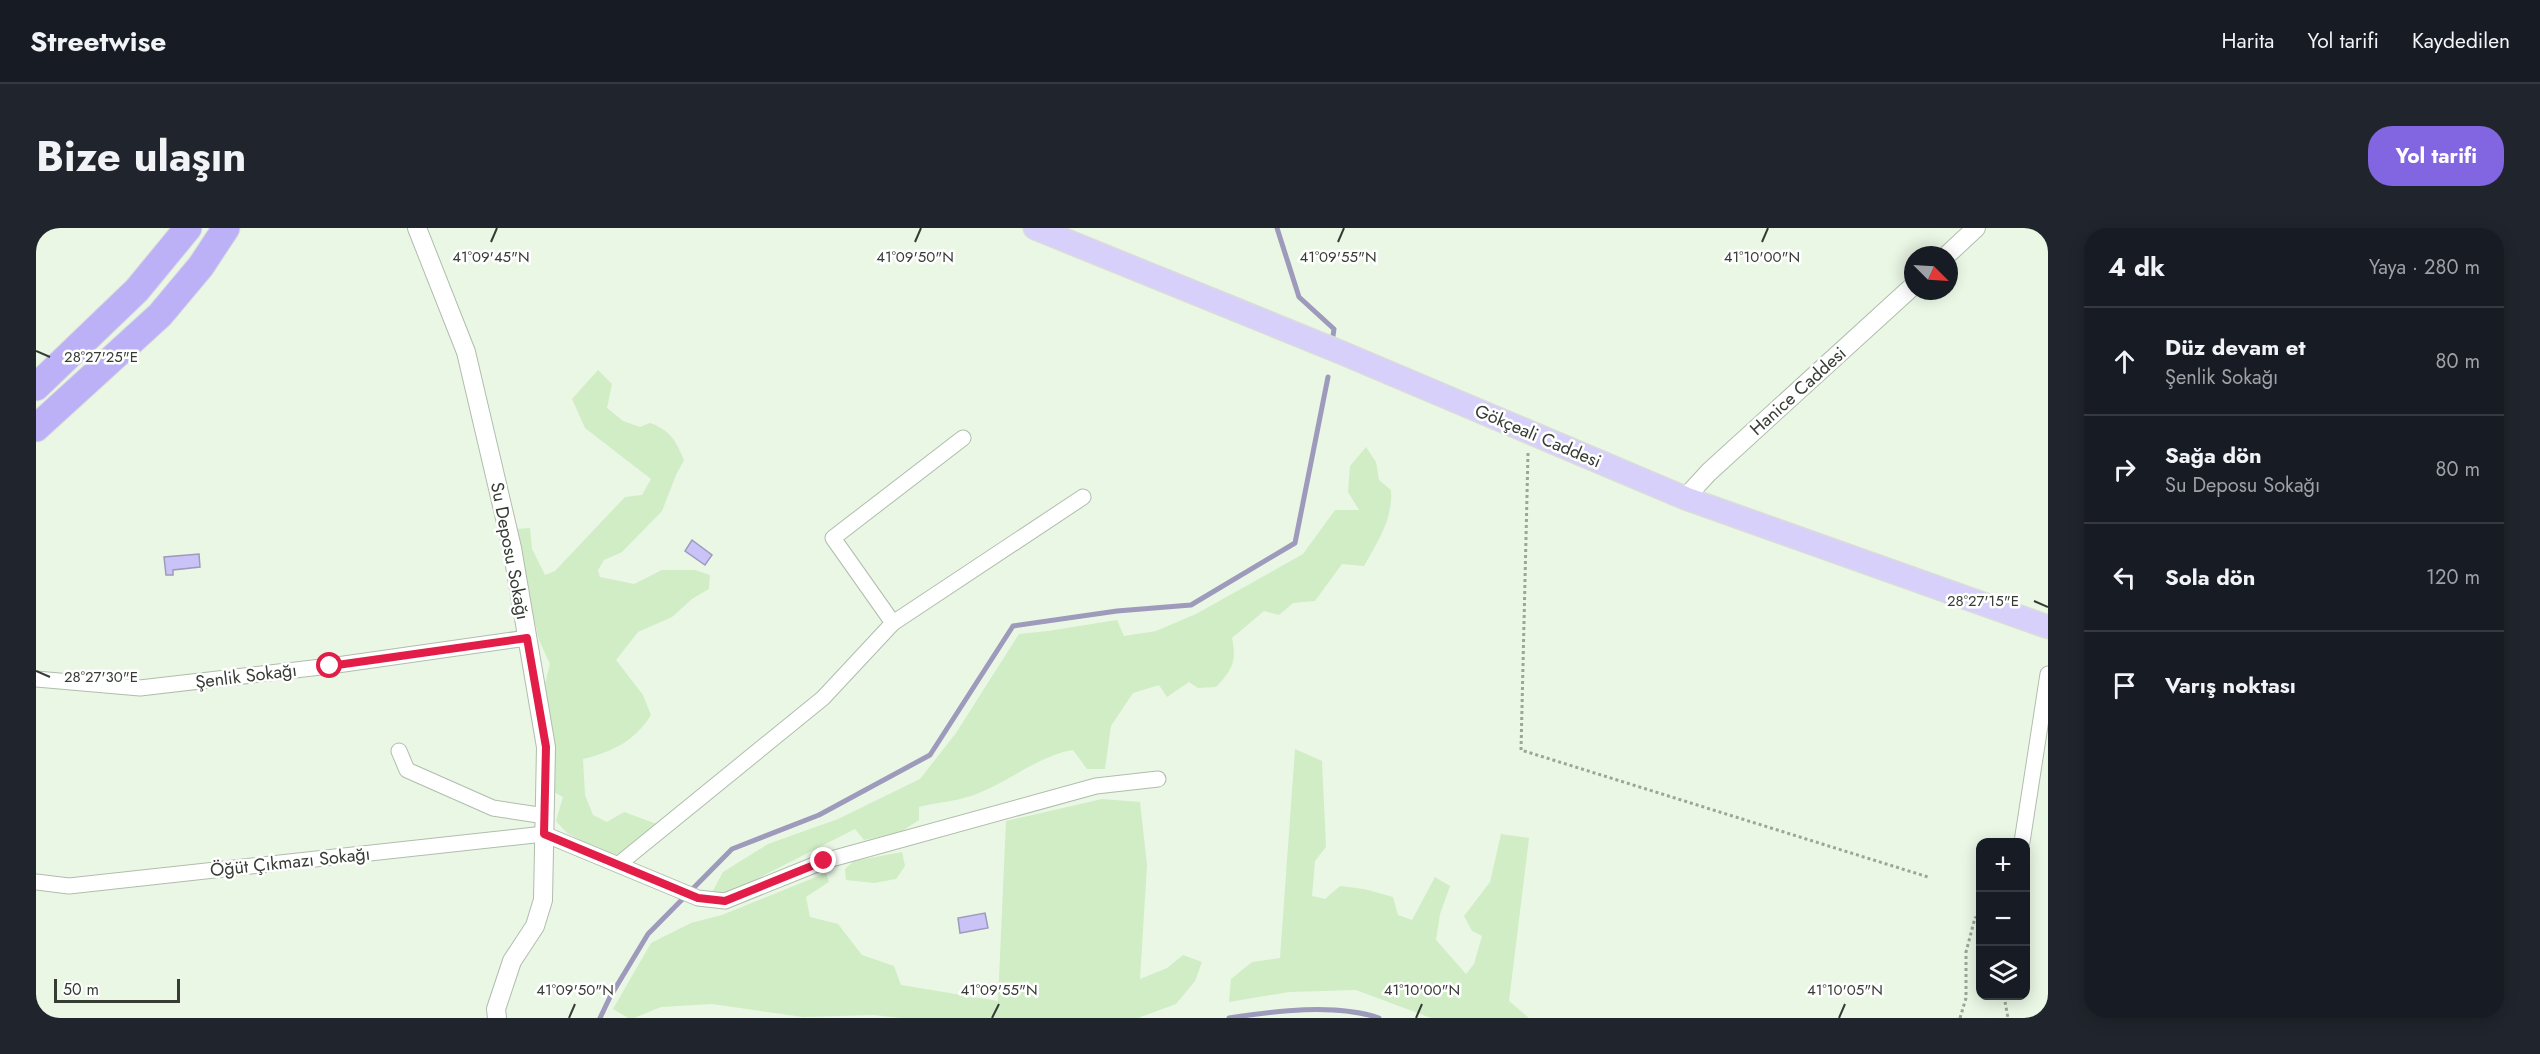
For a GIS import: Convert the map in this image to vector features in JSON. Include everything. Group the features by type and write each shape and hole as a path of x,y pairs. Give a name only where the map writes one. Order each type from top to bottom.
{"highway":[{"path":"36,387 137,290 188,228"},
{"path":"36,428 160,315 201,266 226,228"}],"main road":[{"name":"Gökçeali Caddesi","path":"1035,228 1340,352 1686,498 2048,627"}],"street":[{"name":"Su Deposu Sokağı","path":"417,228 466,352 512,548 546,747 543,900 535,926 512,961 497,1014"},
{"path":"1957,246 1976,228"},
{"name":"Hanice Caddesi","path":"1686,498 1708,472 1904,294"},
{"path":"892,623 833,538 963,438"},
{"path":"619,864 823,698 892,623 1083,497"},
{"name":"Şenlik Sokağı","path":"36,679 140,688 330,666 527,638"},
{"path":"2023,838 2048,674"},
{"path":"399,752 407,770 493,808 545,825 619,864 698,898 725,901 824,861 1096,786 1158,779"},
{"name":"Öğüt Çıkmazı Sokağı","path":"36,882 69,886 545,825"}],"path":[{"path":"1528,433 1521,750 1928,878"},
{"path":"1960,1018 1966,998 1966,952 1976,917"},
{"path":"2005,1000 2008,1018"}],"green space":[{"path":"598,370 612,384 607,408 623,421 640,427 650,423 663,429 675,442 684,460 662,511 622,552 604,560 598,570 600,577 634,584 662,570 695,570 710,575 709,589 692,599 672,617 638,632 616,660 643,695 651,715 630,739 604,753 583,759 585,795 593,815 607,822 624,812 657,824 633,852 609,856 567,833 556,821 563,797 552,791 543,692 550,664 539,640 521,563 516,529 530,528 532,549 545,575 555,571 625,497 642,495 651,479 585,428 572,399"},
{"path":"1366,447 1376,462 1379,480 1391,490 1391,501 1384,529 1364,566 1342,564 1315,601 1293,603 1279,615 1264,611 1232,638 1234,653 1232,665 1216,687 1198,688 1189,682 1167,697 1159,685 1133,693 1111,726 1105,769 1087,769 1073,750 1061,753 972,796 919,807 919,820 899,833 864,840 855,829 729,893 711,894 723,872 768,844 838,819 920,779 956,733 1019,634 1117,620 1124,636 1156,631 1196,614 1303,554 1335,510 1359,510 1348,492 1350,466"},
{"path":"1295,749 1322,761 1326,847 1315,861 1312,896 1325,899 1340,886 1364,889 1393,897 1398,915 1412,920 1435,877 1450,886 1440,914 1436,940 1466,974 1474,964 1482,936 1472,931 1464,916 1490,882 1501,834 1529,838 1509,1001 1529,1018 1431,1018 1356,990 1289,992 1229,1002 1231,979 1252,962 1280,958"},
{"path":"1102,799 1140,802 1147,865 1140,979 1167,968 1183,955 1202,962 1195,981 1176,1004 1138,1018 901,1018 874,1015 803,1017 712,1004 661,1007 634,1018 628,1018 613,1009 651,943 691,923 722,915 826,873 829,882 806,897 810,917 838,924 862,955 894,966 901,985 998,1001 1006,821"},
{"path":"902,852 905,866 896,879 874,883 846,880 845,869 854,861"}],"shaded area":[{"path":"692,540 712,555 705,565 685,551"},
{"path":"199,554 200,567 173,570 173,575 166,575 164,557"},
{"path":"985,913 988,928 960,933 958,918"}],"waterway":[{"path":"1277,228 1299,297 1334,329 1332,343"},
{"path":"600,1018 648,934 732,849 819,815 930,755 1013,626 1117,611 1191,605 1295,543 1328,377"},
{"path":"1229,1018 1304,1010 1362,1013 1379,1018"}],"route":[{"path":"330,666 527,638 546,747 544,834 698,898 725,901 824,861"}]}
